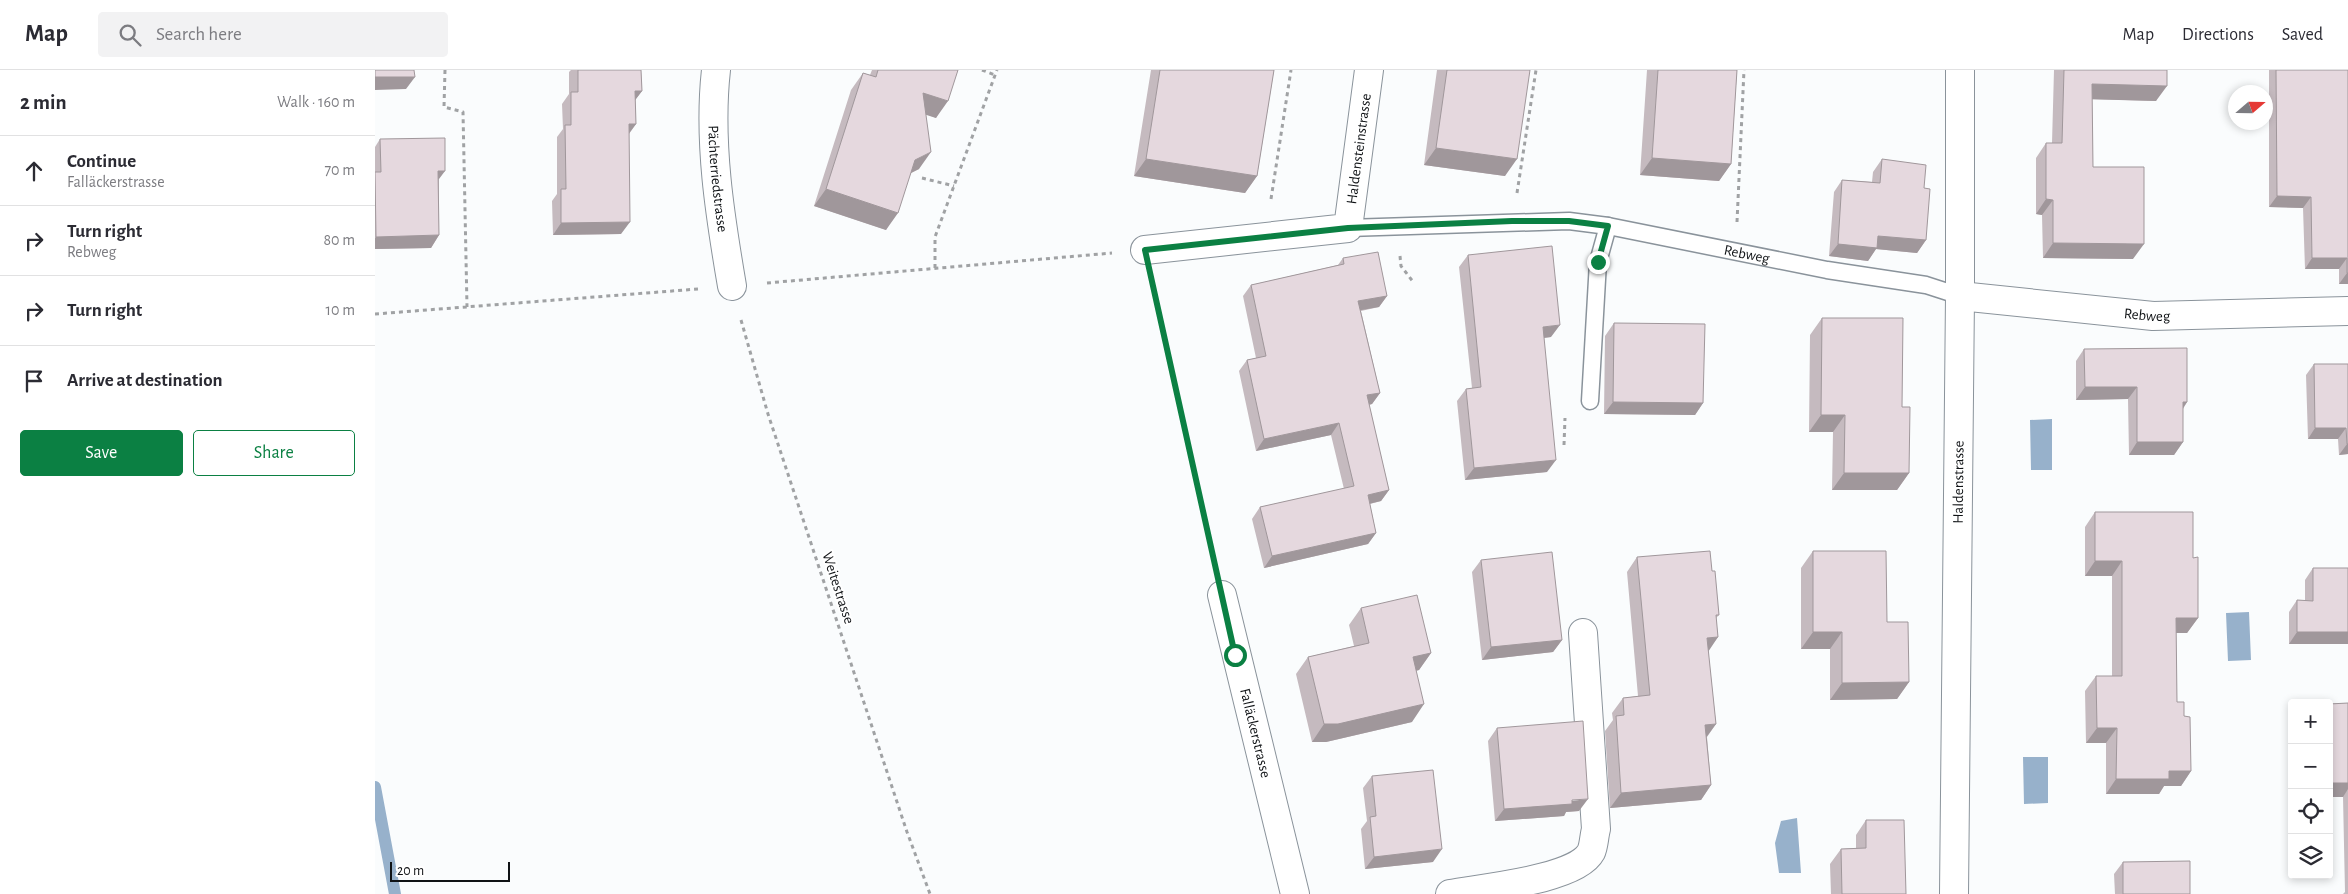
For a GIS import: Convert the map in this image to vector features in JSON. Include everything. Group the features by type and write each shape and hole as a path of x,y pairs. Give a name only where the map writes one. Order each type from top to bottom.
{"street":[{"name":"Pächterriedstrasse","path":"716,70 713,100 720,214 732,286"},
{"name":"Haldensteinstrasse","path":"1348,228 1369,70"},
{"name":"Haldenstrasse","path":"1954,894 1960,296 1959,70"},
{"name":"Rebweg","path":"1145,250 1348,228"},
{"name":"Rebweg","path":"1960,296 1984,300 2153,316 2348,311"},
{"name":"Falläckerstrasse","path":"1222,595 1295,894"},
{"path":"1450,894 1554,876 1576,867 1591,852 1595,829 1583,633"}],"lane":[{"name":"Rebweg","path":"1348,228 1512,221 1569,221 1608,226 1735,250 1827,270 1926,285 1960,296"},
{"path":"1590,402 1598,262 1608,226"}],"path":[{"path":"445,70 444,107 463,112 467,307"},
{"path":"982,70 995,75"},
{"path":"935,268 935,238 997,70"},
{"path":"1264,203 1272,199 1291,70"},
{"path":"1516,196 1536,70"},
{"path":"1735,250 1744,70"},
{"path":"923,178 954,186"},
{"path":"1145,250 1222,595"},
{"name":"Weitestrasse","path":"732,286 768,414 904,823 930,894"}],"water":[{"path":"2052,419 2052,470 2031,470 2030,420"},
{"path":"2249,612 2251,660 2228,661 2226,613"},
{"path":"2023,757 2048,757 2048,803 2024,804"},
{"path":"1797,818 1801,873 1779,873 1775,843 1781,821"}],"building":[{"path":"375,70 414,70 415,77 375,77"},
{"path":"578,70 641,70 642,91 635,91 636,124 629,124 630,222 561,223 561,189 566,189 565,125 571,125 571,92 578,92"},
{"path":"878,70 958,70 948,101 923,93 931,152 915,160 898,213 826,189 863,73 876,77"},
{"path":"1160,70 1274,70 1257,176 1146,159"},
{"path":"1447,70 1530,70 1517,159 1436,148"},
{"path":"1658,70 1737,70 1731,164 1652,158"},
{"path":"2064,70 2167,70 2167,86 2092,84 2093,167 2144,167 2144,244 2053,243 2053,200 2046,199 2046,143 2062,143"},
{"path":"2276,70 2348,70 2348,273 2347,258 2312,258 2311,197 2277,196"},
{"path":"445,138 445,171 438,171 439,235 376,237 375,172 381,172 380,139"},
{"path":"1882,159 1926,165 1924,188 1930,189 1926,240 1878,236 1877,248 1838,244 1842,180 1880,183"},
{"path":"1552,246 1560,325 1543,327 1556,460 1474,468 1466,389 1481,387 1468,255"},
{"path":"1378,252 1387,296 1358,301 1380,393 1367,395 1389,490 1368,495 1376,533 1272,556 1260,507 1354,486 1339,423 1264,439 1247,360 1266,356 1251,285 1344,264 1343,258"},
{"path":"1822,318 1903,318 1902,407 1910,407 1909,473 1844,473 1845,415 1821,415"},
{"path":"1614,323 1705,324 1703,403 1613,402"},
{"path":"2187,348 2187,402 2183,402 2183,442 2137,442 2137,387 2085,387 2084,349"},
{"path":"2314,364 2348,364 2348,444 2346,428 2315,428"},
{"path":"2095,512 2193,512 2193,558 2198,557 2198,618 2176,618 2177,702 2184,702 2184,716 2190,717 2191,771 2169,771 2169,779 2116,779 2117,728 2097,728 2096,676 2122,676 2122,561 2095,561"},
{"path":"1710,551 1712,571 1715,571 1719,615 1716,615 1718,637 1707,638 1716,724 1705,725 1711,785 1621,793 1616,716 1624,715 1623,698 1650,695 1637,557"},
{"path":"1813,551 1886,551 1887,622 1908,622 1909,682 1842,683 1842,632 1813,632"},
{"path":"1552,552 1562,640 1491,647 1481,560"},
{"path":"2313,568 2348,568 2348,632 2297,632 2297,600 2313,601"},
{"path":"1417,595 1431,653 1413,657 1424,704 1338,724 1324,724 1308,657 1369,643 1361,608"},
{"path":"2348,703 2348,783 2333,783 2333,704"},
{"path":"1583,721 1588,799 1572,800 1572,804 1504,809 1497,728"},
{"path":"1433,770 1442,849 1374,857 1370,817 1376,816 1372,776"},
{"path":"1866,820 1904,820 1906,894 1842,894 1841,849 1866,848"},
{"path":"2190,861 2190,894 2123,894 2123,862"}],"waterway":[{"path":"375,787 395,894"}],"route":[{"path":"1235,655 1145,250 1348,228 1512,221 1569,221 1608,226 1598,262"}]}
